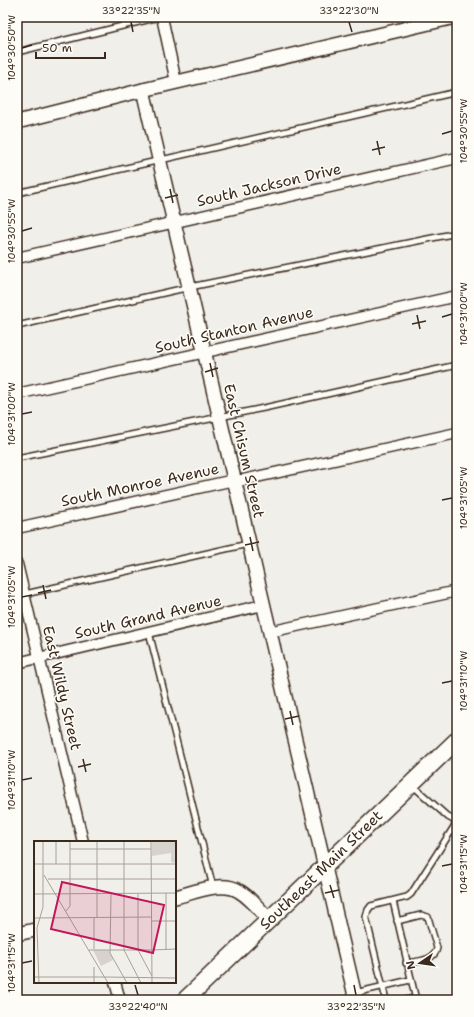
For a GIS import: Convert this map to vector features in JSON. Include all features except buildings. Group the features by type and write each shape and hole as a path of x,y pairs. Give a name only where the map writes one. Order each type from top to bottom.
{"main road":[{"name":"Southeast Main Street","path":"185,1000 457,740"}],"street":[{"path":"161,17 176,82"},
{"path":"17,122 176,82 452,19"},
{"name":"East Chisum Street","path":"143,90 355,997"},
{"name":"South Jackson Drive","path":"17,258 457,158"},
{"name":"South Stanton Avenue","path":"17,394 457,296"},
{"name":"South Monroe Avenue","path":"17,528 457,433"},
{"name":"East Wildy Street","path":"17,564 83,841"},
{"path":"269,632 457,591"},
{"name":"South Grand Avenue","path":"17,664 263,605"},
{"path":"176,897 213,888 225,887 239,891 269,920"},
{"path":"17,934 34,930"},
{"path":"115,983 120,1000"}],"lane":[{"path":"17,52 161,17"},
{"path":"17,193 457,92"},
{"path":"17,326 190,287 457,233"},
{"path":"17,458 220,417 457,365"},
{"path":"24,594 249,544"},
{"path":"149,632 213,888"},
{"path":"386,1000 366,917 371,906 407,897 411,894 457,822 448,817 412,784"},
{"path":"393,901 415,999 406,1000"},
{"path":"397,920 421,915 428,917 437,948 436,952 431,957 406,963"},
{"path":"355,997 383,986 410,980"}]}
